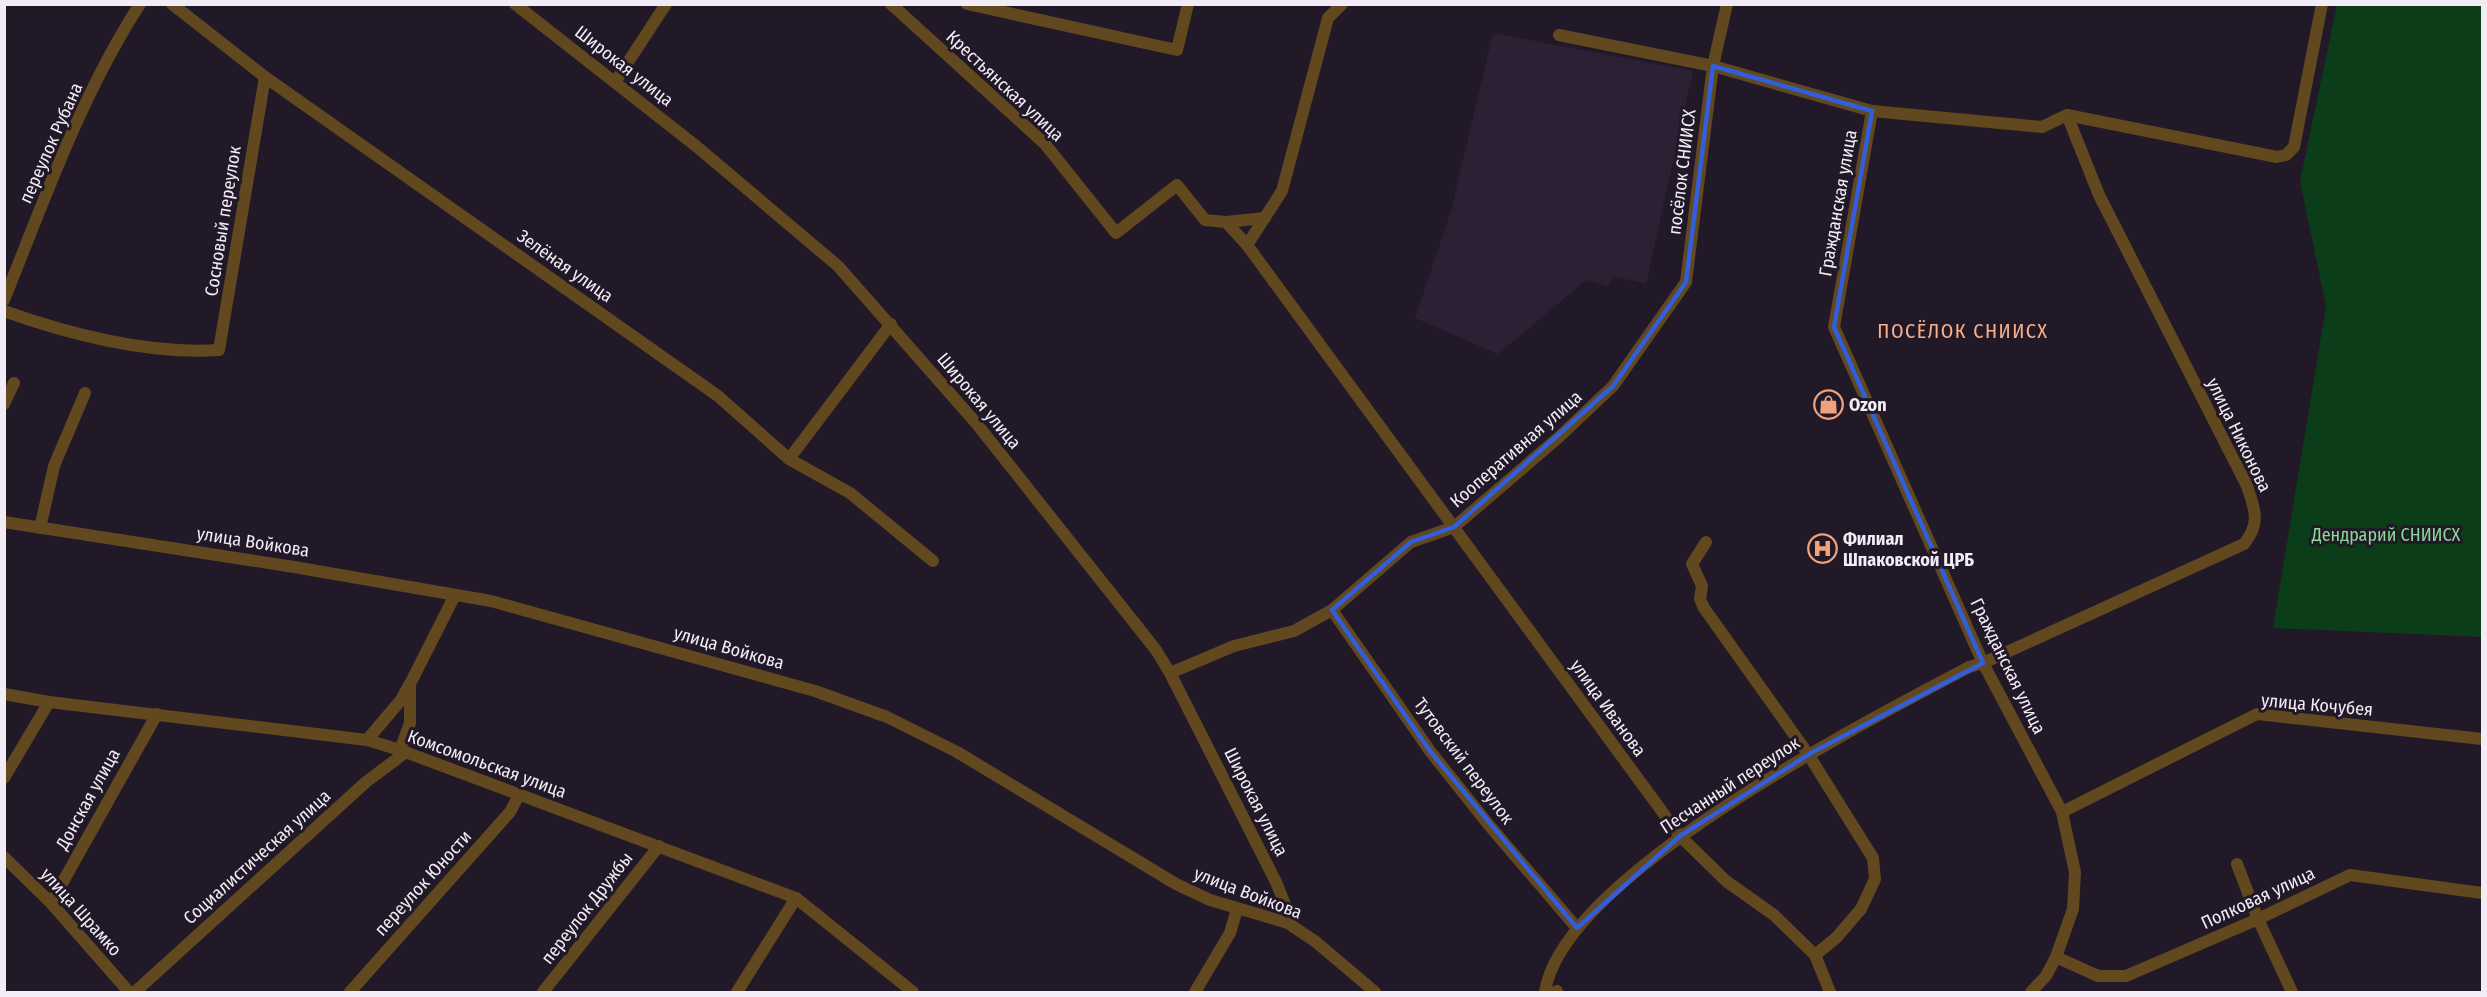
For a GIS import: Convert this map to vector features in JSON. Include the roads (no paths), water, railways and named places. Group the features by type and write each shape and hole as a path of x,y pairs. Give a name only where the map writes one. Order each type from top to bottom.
{"street":[{"name":"переулок Рубана","path":"4,300 67,148 115,42 140,4"},
{"name":"Зелёная улица","path":"172,4 265,77 718,396 789,459 850,493 933,561"},
{"name":"Широкая улица","path":"515,4 800,232 837,266 891,324 976,423 1124,607 1170,673 1276,882 1286,907 1288,924"},
{"path":"615,82 666,4"},
{"name":"Крестьянская улица","path":"891,4 1045,144 1116,234 1177,185 1205,220 1226,222"},
{"path":"967,4 1177,50 1188,4"},
{"path":"1247,245 1282,191 1328,18 1332,11 1342,4"},
{"name":"посёлок СНИИСХ","path":"1686,282 1713,66 1727,4"},
{"path":"1559,35 1713,66 1872,111 2042,127 2067,115 2277,157 2286,155 2294,147 2322,4"},
{"name":"Сосновый переулок","path":"4,311 48,327 128,343 199,352 219,350 265,77"},
{"name":"Гражданская улица","path":"1872,111 1834,327 1983,663 2062,812 2075,872 2073,909 2056,957 2046,976 2031,993"},
{"name":"улица Никонова","path":"1983,663 2244,544 2255,531 2255,509 2247,486 2099,195 2067,115"},
{"path":"1226,222 1265,218"},
{"name":"улица Иванова","path":"1226,222 1247,245 1378,422 1680,836 1726,881 1774,915 1815,955 1830,993"},
{"name":"Кооперативная улица","path":"1170,673 1234,646 1294,631 1332,610 1411,542 1454,527 1562,435 1613,386 1686,282"},
{"path":"789,459 891,324"},
{"path":"4,404 14,382"},
{"path":"40,528 54,466 85,393"},
{"name":"улица Войкова","path":"4,522 294,567 491,601 815,691 887,717 957,752 1176,884 1210,900 1288,924 1316,942 1375,993"},
{"path":"1706,542 1692,564 1702,586 1700,599 1704,608 1808,754 1873,858 1875,879 1862,909 1836,938 1815,955"},
{"path":"379,772 381,753 371,741 401,700 455,595"},
{"name":"Тутовский переулок","path":"1332,610 1431,751 1488,824 1577,928"},
{"name":"Песчанный переулок","path":"1552,992 1548,976 1577,928 1680,836 1808,754 1969,667 1983,663"},
{"path":"403,751 410,723 410,684"},
{"name":"Комсомольская улица","path":"4,694 49,702 371,741 403,751 796,898 913,993"},
{"path":"4,778 49,702"},
{"name":"Донская улица","path":"51,903 156,714"},
{"name":"улица Кочубея","path":"2062,812 2257,714 2482,739"},
{"name":"Социалистическая улица","path":"135,993 403,751"},
{"name":"переулок Юности","path":"350,993 510,812 519,795"},
{"name":"переулок Дружбы","path":"543,993 658,846"},
{"name":"улица Шрамко","path":"4,857 51,903 129,993"},
{"path":"2237,864 2258,919 2292,993"},
{"name":"Полковая улица","path":"2056,957 2098,976 2126,976 2258,919 2350,875 2482,893"},
{"path":"737,993 796,898"},
{"path":"1196,993 1230,933 1238,909"}],"place":[{"name":"Ozon","path":"1828,405"},
{"name":"Филиал Шпаковской ЦРБ","path":"1822,549"}],"district":[{"name":"ПОСЁЛОК СНИИСХ","path":"1963,331"}],"park label":[{"name":"Дендрарий СНИИСХ","path":"2386,535"}]}
